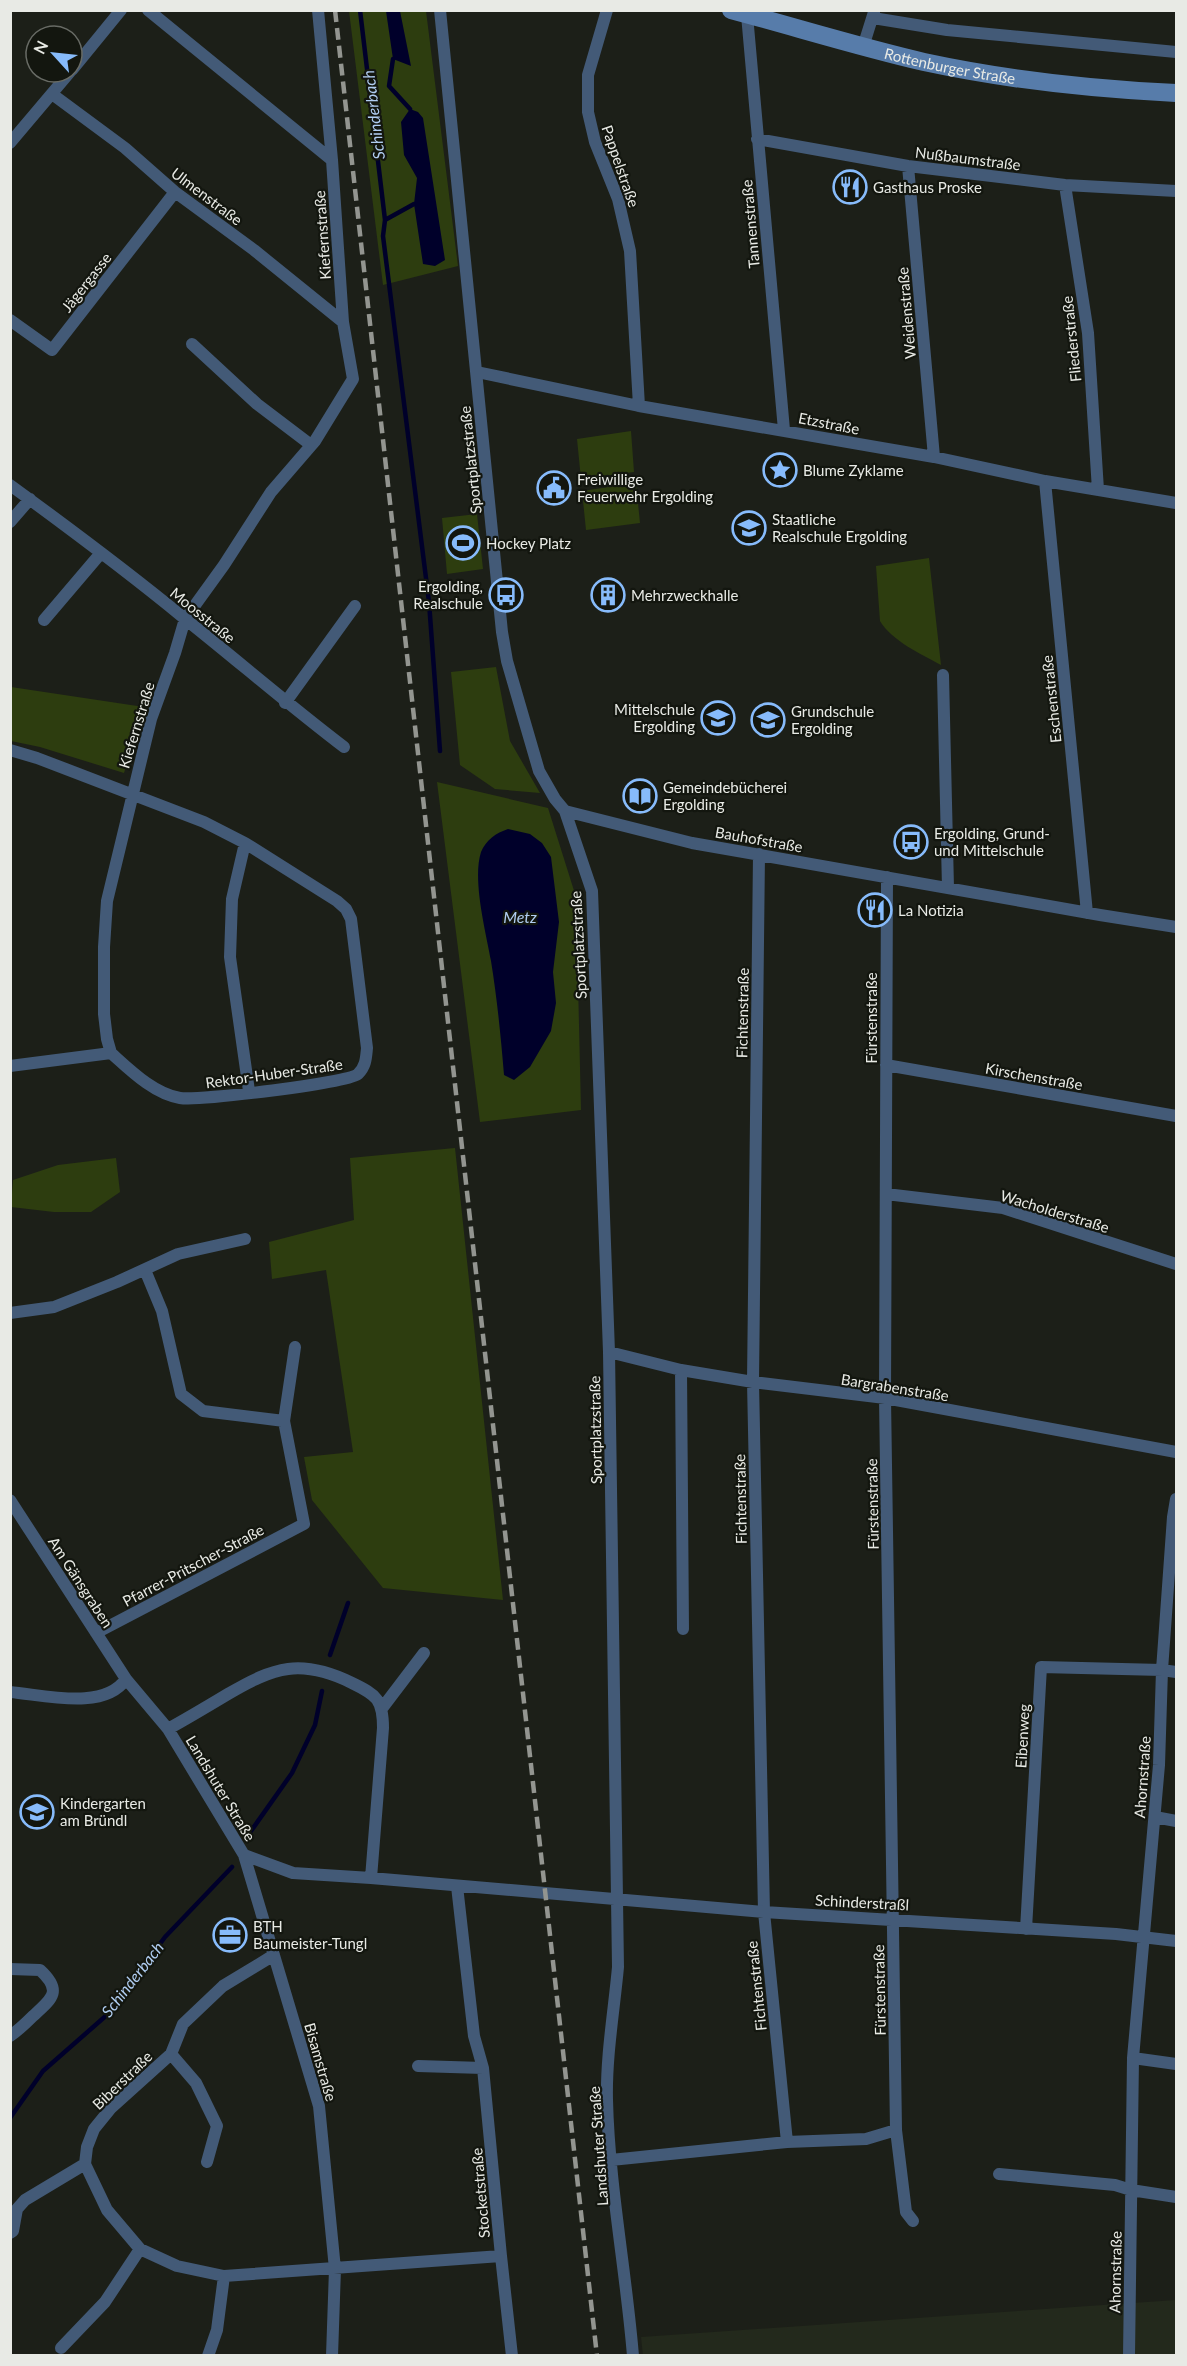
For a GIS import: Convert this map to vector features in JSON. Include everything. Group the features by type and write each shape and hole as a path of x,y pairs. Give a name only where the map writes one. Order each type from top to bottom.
{"street":[{"path":"84,55 121,10"},
{"path":"148,10 332,160"},
{"name":"Kiefernstraße","path":"111,1053 104,1014 107,901 151,719 185,619 224,565 271,492 311,445 353,379 343,322 332,160 318,10"},
{"name":"Sportplatzstraße","path":"440,10 502,632 507,661 540,771 555,798 566,811 592,891 609,1352 616,1899"},
{"name":"Pappelstraße","path":"607,10 588,75 588,112 595,142 618,199 630,251 639,405"},
{"name":"Rottenburger Straße","path":"739,13 863,47 979,72 1056,85 1176,93"},
{"name":"Tannenstraße","path":"739,13 757,140 784,430"},
{"path":"863,47 873,14 947,30 1176,52"},
{"path":"10,142 60,84"},
{"name":"Ulmenstraße","path":"52,94 125,148 175,192 254,250 343,322"},
{"name":"Nußbaumstraße","path":"757,140 908,166 1065,185 1176,191"},
{"name":"Weidenstraße","path":"908,166 934,458"},
{"name":"Fliederstraße","path":"1065,185 1088,333 1098,490"},
{"name":"Jägergasse","path":"10,320 52,350 175,192"},
{"path":"192,344 257,404 311,445"},
{"name":"Etzstraße","path":"477,372 639,405 934,458 1045,481 1176,503"},
{"name":"Eschenstraße","path":"1045,481 1087,913"},
{"name":"Moosstraße","path":"10,485 101,553 185,619 285,703 344,747"},
{"path":"10,522 30,499"},
{"path":"44,620 101,553"},
{"path":"285,703 355,606"},
{"path":"943,675 948,888"},
{"name":"Rektor-Huber-Straße","path":"10,750 204,822 245,843 319,889 346,909 351,919 367,1048 365,1064 357,1075 287,1089 249,1091 203,1098 181,1098 157,1088 129,1070 111,1053"},
{"name":"Bauhofstraße","path":"566,811 692,843 1176,927"},
{"path":"245,843 232,899 230,957 249,1091"},
{"name":"Fichtenstraße","path":"759,855 753,1382 764,1912 787,2142"},
{"name":"Fürstenstraße","path":"887,877 885,1398 896,2130 906,2212 913,2221"},
{"path":"10,1066 111,1053"},
{"name":"Kirschenstraße","path":"886,1065 1176,1116"},
{"name":"Wacholderstraße","path":"886,1194 1003,1208 1176,1264"},
{"path":"10,1313 54,1307 146,1270 178,1254 245,1239"},
{"path":"146,1270 162,1311 181,1394 203,1411 284,1421 295,1347"},
{"name":"Bargrabenstraße","path":"609,1352 681,1370 753,1382 885,1398 1176,1452"},
{"path":"681,1370 683,1629"},
{"name":"Pfarrer-Pritscher-Straße","path":"96,1633 304,1524 284,1421"},
{"name":"Ahornstraße","path":"1129,2355 1133,2058 1155,1817 1162,1670 1176,1499"},
{"name":"Am Gänsgraben","path":"10,1500 126,1679"},
{"path":"371,1878 383,1707 424,1653"},
{"name":"Eibenweg","path":"1026,1929 1041,1666 1162,1670"},
{"path":"168,1729 266,1673 283,1669 305,1668 332,1674 371,1694 383,1707"},
{"path":"1162,1670 1176,1672"},
{"path":"10,1692 89,1699 108,1696 122,1686 126,1679"},
{"name":"Landshuter Straße","path":"126,1679 168,1729 244,1855 293,1873 545,1894"},
{"path":"1155,1817 1176,1821"},
{"name":"Bisamstraße","path":"244,1855 319,2106 335,2269 332,2355"},
{"name":"Stocketstraße","path":"335,2269 501,2256 483,2068 474,2036 457,1886"},
{"name":"Schinderstraßl","path":"545,1894 764,1912 893,1918 1176,1941"},
{"name":"Landshuter Straße","path":"616,1899 618,1967 607,2099 611,2160 633,2355"},
{"name":"Biberstraße","path":"85,2164 87,2147 94,2129 111,2108 171,2054 183,2024 223,1986 274,1955"},
{"path":"10,1969 40,1970 50,1980 53,1989 51,1999 10,2036"},
{"name":"Biberstraße","path":"171,2054 196,2084 217,2126 207,2162"},
{"path":"1133,2058 1176,2064"},
{"path":"418,2066 483,2068"},
{"path":"611,2160 787,2142 866,2139 896,2130"},
{"path":"10,2233 13,2231 17,2209 25,2200 85,2164 107,2210 140,2249 177,2266 224,2276 335,2269"},
{"path":"999,2174 1115,2185 1131,2190 1176,2197"},
{"path":"61,2348 105,2302 140,2249"},
{"path":"501,2256 512,2355"},
{"path":"208,2355 217,2330 224,2276"}],"shaded area":[{"path":"1176,2300 1176,2355 643,2356 641,2337"}],"green space":[{"path":"349,11 426,11 458,266 383,285"},
{"path":"631,431 634,472 581,479 577,439"},
{"path":"636,483 640,523 586,530 582,491"},
{"name":"Hockey Platz","path":"477,514 483,569 447,574 442,518"},
{"path":"929,558 941,665 899,641 880,621 876,566"},
{"path":"496,667 510,741 540,793 495,789 460,765 451,672"},
{"path":"11,687 144,707 124,773 40,747 11,741"},
{"path":"437,782 548,808 576,897 581,1110 480,1122"},
{"path":"455,1148 503,1600 383,1588 312,1500 304,1457 353,1452 326,1270 272,1279 269,1242 354,1220 350,1158"},
{"path":"116,1158 120,1192 91,1212 54,1212 11,1207 13,1180 58,1165"}],"water":[{"path":"386,11 400,11 411,66 393,59"},
{"path":"410,109 418,112 423,118 445,260 435,266 423,264 414,204 417,178 404,155 401,122"},
{"name":"Metz","path":"508,829 530,834 542,843 551,857 559,922 553,972 556,1003 551,1031 530,1067 514,1080 504,1075 495,989 478,877 483,848 492,838"}],"waterway":[{"name":"Schinderbach","path":"360,10 385,220"},
{"path":"393,59 389,86 410,109"},
{"path":"414,204 385,220 383,236 429,602 440,751"},
{"name":"Schinderbach","path":"330,1655 348,1603"},
{"name":"Schinderbach","path":"251,1831 292,1773 315,1725 322,1691"},
{"name":"Schinderbach","path":"10,2118 43,2071 108,2014 165,1937 232,1867"}],"railway":[{"path":"335,10 597,2356"}],"place":[{"name":"Gasthaus Proske","path":"850,187"},
{"name":"Blume Zyklame","path":"780,470"},
{"name":"Freiwillige Feuerwehr Ergolding","path":"554,488"},
{"name":"Staatliche Realschule Ergolding","path":"749,528"},
{"name":"Hockey Platz","path":"463,543"},
{"name":"Ergolding, Realschule","path":"506,595"},
{"name":"Mehrzweckhalle","path":"608,595"},
{"name":"Mittelschule Ergolding","path":"718,718"},
{"name":"Grundschule Ergolding","path":"768,720"},
{"name":"Gemeindebücherei Ergolding","path":"640,796"},
{"name":"Ergolding, Grund- und Mittelschule","path":"911,842"},
{"name":"La Notizia","path":"875,910"},
{"name":"Kindergarten am Bründl","path":"37,1812"},
{"name":"BTH Baumeister-Tungl","path":"230,1935"}]}
